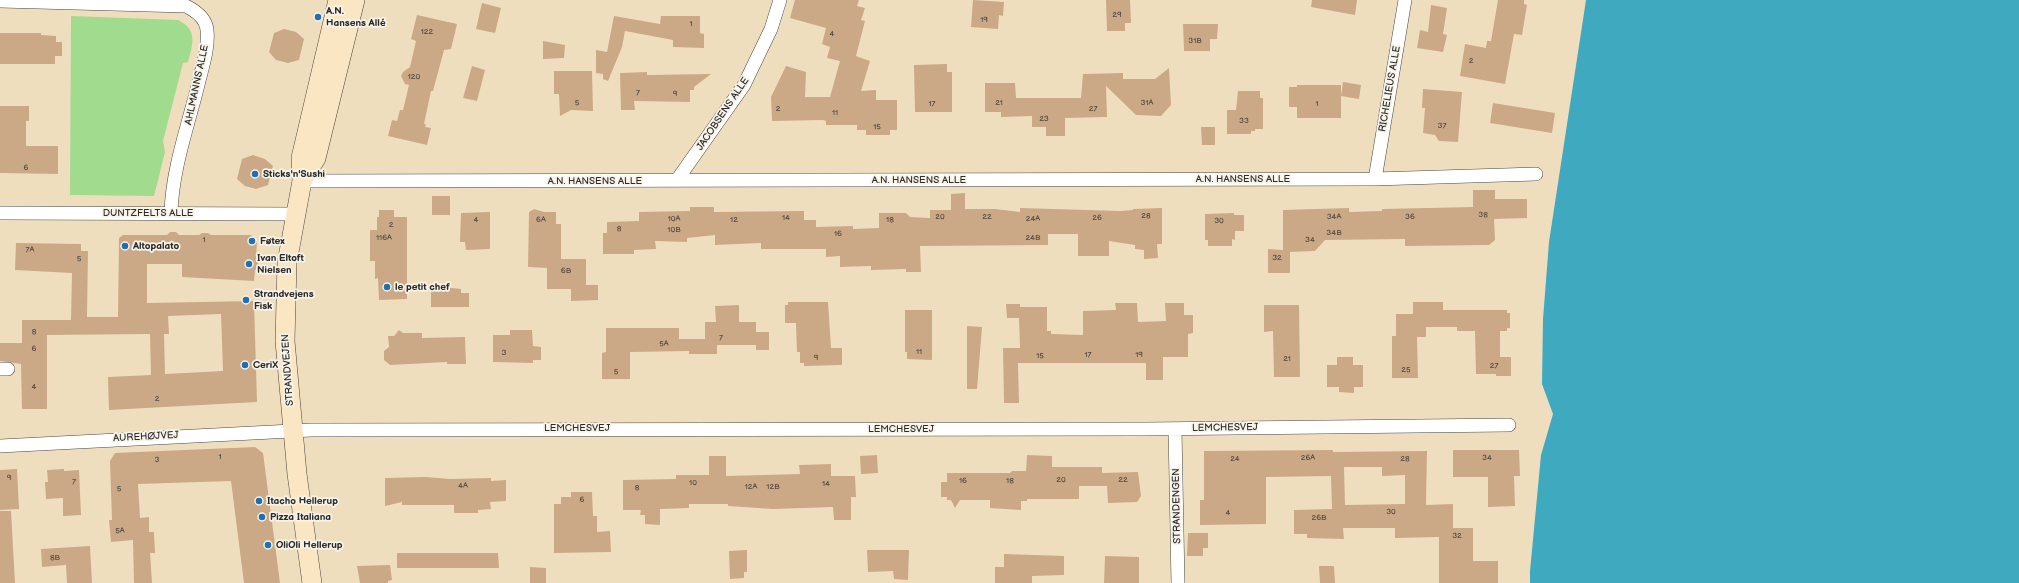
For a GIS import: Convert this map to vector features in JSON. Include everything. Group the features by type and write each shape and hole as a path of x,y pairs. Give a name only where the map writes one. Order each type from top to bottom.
{"main road":[{"name":"STRANDVEJEN","path":"312,583 292,430 285,341 287,264 302,181 301,158 338,0"},
{"name":"STRANDVEJEN","path":"302,181 316,158 355,0"}],"street":[{"name":"JACOBSENS ALLE","path":"677,180 744,85 771,29 780,0"},
{"name":"RICHELIEUS ALLE","path":"1375,179 1405,0"},
{"name":"AHLMANNS ALLE","path":"0,1 186,6 196,11 202,17 208,29 207,41 202,71 172,192 171,213"},
{"name":"A.N. HANSENS ALLE","path":"302,181 1375,179 1536,174"},
{"name":"DUNTZFELTS ALLE","path":"0,213 295,214"},
{"name":"LEMCHESVEJ","path":"292,430 441,428 1175,429 1509,425"},
{"name":"STRANDENGEN","path":"1175,429 1178,583"},
{"name":"AUREHØJVEJ","path":"0,446 292,430"}],"green space":[{"path":"71,16 178,20 189,28 192,38 191,49 188,62 183,63 163,141 165,152 154,196 70,195"}],"water":[{"path":"1586,0 2019,0 2019,583 1530,583 1541,455 1553,414 1542,384 1543,319 1549,242"}],"building":[{"path":"795,0 859,0 857,6 865,8 861,20 865,21 856,56 870,61 861,91 876,90 876,100 897,100 897,130 890,130 890,135 866,135 866,130 857,130 857,125 826,125 826,121 823,120 772,121 771,97 786,66 806,72 805,97 830,97 840,61 827,58 830,47 822,44 826,28 790,18"},
{"path":"973,0 1004,2 1003,16 999,15 998,29 971,27"},
{"path":"1106,0 1130,0 1131,23 1125,23 1125,31 1107,31"},
{"path":"1312,0 1357,0 1355,15 1311,7"},
{"path":"1498,0 1524,0 1524,4 1527,5 1522,35 1514,34 1505,84 1460,76 1465,44 1486,48 1487,41 1491,41"},
{"path":"482,3 501,8 495,33 476,29"},
{"path":"1431,5 1447,8 1443,34 1447,35 1443,52 1417,48 1420,30 1428,32"},
{"path":"417,15 457,24 451,49 444,50 433,91 431,91 424,124 426,124 425,127 431,128 427,145 388,136 392,120 397,121 400,110 403,110 409,85 405,84 401,76 403,72 410,67 416,41 411,39"},
{"path":"614,16 660,24 661,16 700,16 700,33 704,34 704,48 673,47 673,40 625,31 622,47 608,81 603,79 603,74 596,73 596,50 607,52"},
{"path":"1183,24 1218,24 1217,39 1210,39 1210,51 1184,51"},
{"path":"284,29 296,32 304,39 299,60 288,63 276,60 269,52 274,33"},
{"path":"0,33 41,33 41,35 56,36 56,42 62,42 62,56 55,56 55,64 0,64"},
{"path":"543,41 565,45 564,58 543,59"},
{"path":"947,64 947,72 952,72 952,112 915,112 914,65"},
{"path":"472,66 485,70 477,101 463,98"},
{"path":"1169,68 1171,105 1161,116 1136,115 1106,86 1107,117 1065,118 1065,136 1046,136 1046,127 1032,127 1032,116 1001,117 1001,112 985,112 985,83 1015,83 1016,98 1081,98 1083,74 1123,73 1123,79 1155,79"},
{"path":"554,71 592,71 593,111 571,110 560,116 559,94 554,94"},
{"path":"647,72 647,75 711,74 694,87 694,90 690,90 690,102 634,101 635,110 621,110 620,73"},
{"path":"1343,82 1361,85 1359,99 1341,96"},
{"path":"1297,85 1341,85 1341,118 1297,118 1297,107 1289,107 1289,87 1297,87"},
{"path":"1423,89 1462,92 1458,142 1439,141 1435,135 1423,133 1425,108 1422,108"},
{"path":"1238,91 1260,91 1260,98 1263,98 1263,129 1255,129 1255,131 1251,131 1251,134 1227,134 1227,110 1236,110"},
{"path":"1493,103 1555,113 1552,133 1490,123"},
{"path":"0,106 29,106 29,121 26,121 26,146 58,146 58,174 0,173"},
{"path":"1201,127 1215,127 1215,145 1202,145"},
{"path":"253,155 265,159 273,166 268,185 256,189 245,186 237,179 242,159"},
{"path":"1473,190 1495,190 1495,199 1527,199 1527,218 1494,219 1495,240 1489,245 1405,246 1405,239 1325,240 1315,251 1290,252 1290,273 1268,273 1268,249 1283,250 1283,210 1349,208 1349,212 1382,211 1382,209 1473,207"},
{"path":"965,193 965,209 995,209 1020,212 1020,208 1120,211 1162,208 1162,244 1157,244 1158,258 1144,259 1144,250 1135,249 1135,245 1109,241 1109,256 1078,256 1078,234 1048,234 1048,245 920,246 921,272 906,272 906,269 871,270 871,266 840,267 840,256 826,257 826,249 761,249 761,243 715,245 715,235 687,238 687,242 655,241 656,249 634,250 634,254 603,254 603,233 607,233 607,222 639,221 639,212 690,211 690,207 714,207 714,212 804,211 804,220 816,220 816,227 853,226 853,229 879,228 879,213 906,213 910,217 930,218 930,210 951,210 951,194"},
{"path":"432,196 450,196 450,215 432,215"},
{"path":"534,209 544,212 556,212 556,224 561,224 561,259 586,259 586,285 598,285 598,300 571,301 571,289 547,289 547,268 528,267 529,212"},
{"path":"379,210 394,210 394,217 407,217 407,299 379,300 378,278 375,279 375,261 370,261 370,230 377,230 377,217 379,217"},
{"path":"490,212 490,249 466,250 465,242 460,242 461,213"},
{"path":"1234,213 1234,215 1244,215 1244,231 1235,231 1235,240 1232,239 1232,246 1208,246 1208,240 1205,240 1205,214"},
{"path":"170,232 176,232 179,235 199,235 202,233 208,233 211,235 251,235 257,242 256,258 258,261 258,268 255,270 254,281 182,277 182,264 147,264 147,303 254,301 257,402 109,410 108,377 151,375 150,334 47,335 47,409 22,409 21,364 0,361 0,343 22,343 22,320 71,320 72,273 15,270 16,243 81,244 81,251 88,251 87,317 118,317 119,238 123,235 167,235","holes":["221,314 223,371 165,374 164,334 169,334 168,316"]},
{"path":"431,288 461,289 461,293 469,293 469,307 431,307"},
{"path":"788,302 828,302 831,348 842,348 842,365 804,366 804,363 800,363 800,352 797,352 796,323 785,323 785,305 788,305"},
{"path":"1413,302 1443,302 1443,310 1507,310 1507,313 1510,313 1510,328 1507,328 1507,331 1500,331 1500,357 1511,357 1511,376 1476,374 1475,331 1457,331 1457,327 1426,327 1426,337 1417,337 1418,378 1392,378 1392,336 1396,336 1396,314 1413,314"},
{"path":"1115,303 1137,303 1138,322 1166,321 1165,303 1184,303 1184,315 1193,315 1193,333 1188,334 1188,357 1163,357 1163,380 1146,380 1146,363 1018,363 1019,403 1004,403 1003,348 1020,348 1019,318 1007,318 1006,304 1020,304 1020,307 1047,307 1047,331 1051,331 1051,334 1083,335 1083,311 1116,310"},
{"path":"739,305 739,322 756,322 756,332 769,332 769,350 756,350 756,345 717,345 717,354 689,354 689,351 630,352 630,379 602,379 602,353 606,352 606,328 679,328 679,339 705,339 705,322 716,322 715,306"},
{"path":"1264,305 1299,305 1300,377 1274,377 1273,331 1264,332"},
{"path":"905,310 932,310 932,360 907,359 907,352 905,352"},
{"path":"967,326 982,327 977,389 967,389"},
{"path":"399,330 403,333 422,333 422,338 465,337 466,364 447,364 447,362 390,365 384,360 384,351 389,347 388,336 394,336"},
{"path":"510,330 532,330 533,346 541,347 541,360 533,360 533,363 493,362 493,335 510,335"},
{"path":"1337,357 1353,357 1353,365 1363,365 1363,387 1354,387 1354,393 1339,392 1339,387 1327,387 1327,365 1337,365"},
{"path":"255,447 263,453 280,583 244,583 231,481 138,484 140,518 149,517 149,532 154,532 155,553 150,553 152,583 134,583 133,540 111,542 109,520 112,520 110,461 115,453"},
{"path":"1453,450 1519,450 1520,476 1514,476 1515,506 1488,507 1488,477 1453,477"},
{"path":"1204,451 1427,451 1426,505 1453,504 1453,528 1473,528 1473,561 1498,561 1498,583 1439,583 1439,537 1395,538 1395,528 1343,528 1344,539 1307,538 1307,534 1294,534 1294,510 1332,509 1331,476 1266,477 1266,524 1200,525 1200,500 1204,500","holes":["1344,467 1382,467 1382,476 1405,475 1405,504 1345,505"]},
{"path":"877,455 878,473 861,474 860,456"},
{"path":"1027,455 1052,456 1052,467 1102,467 1102,473 1138,472 1141,496 1137,502 1108,503 1107,486 1079,486 1079,499 1027,499 1027,501 1021,501 1021,510 990,508 990,500 960,500 955,508 951,500 947,500 947,497 941,497 941,482 947,482 947,473 1010,473 1012,471 1026,471"},
{"path":"709,456 726,456 726,476 800,474 799,465 831,464 831,476 855,476 856,497 851,497 851,520 834,520 833,507 773,509 728,506 728,504 689,504 689,508 660,509 660,525 645,524 645,515 640,515 641,510 623,510 623,480 676,479 676,475 709,475"},
{"path":"17,469 19,509 0,510 0,470"},
{"path":"64,469 64,471 79,470 81,515 63,516 63,498 46,499 45,482 48,482 47,470"},
{"path":"426,477 450,479 491,478 491,481 506,480 506,501 490,502 491,509 478,510 478,513 454,513 454,505 402,505 402,502 385,506 385,478"},
{"path":"571,492 592,492 593,516 597,516 597,532 610,531 611,552 554,553 554,504 561,504 561,497 571,497"},
{"path":"0,511 11,511 15,583 0,583"},
{"path":"1188,533 1208,533 1208,548 1203,548 1203,556 1187,556"},
{"path":"90,546 92,583 67,583 66,565 42,567 41,549"},
{"path":"747,550 747,572 744,572 744,578 730,579 729,551"},
{"path":"867,550 909,550 908,580 894,579 893,571 868,572"},
{"path":"397,553 498,553 499,568 397,568"},
{"path":"1004,554 1064,556 1064,575 1032,576 1032,583 995,583 995,567 1004,567"},
{"path":"1105,556 1139,557 1139,583 1104,583"},
{"path":"390,565 392,580 388,581 388,583 360,583 357,566"},
{"path":"1319,566 1334,566 1335,583 1320,583"},
{"path":"530,567 546,568 546,583 530,583"}],"place":[{"name":"A.N. Hansens Allé","path":"318,17"},
{"name":"Sticks'n'Sushi","path":"255,174"},
{"name":"Føtex","path":"252,241"},
{"name":"Altopalato","path":"125,246"},
{"name":"Ivan Eltoft Nielsen","path":"249,264"},
{"name":"le petit chef","path":"387,287"},
{"name":"Strandvejens Fisk","path":"246,300"},
{"name":"CeriX","path":"245,365"},
{"name":"Itacho Hellerup","path":"259,501"},
{"name":"Pizza Italiana","path":"262,517"},
{"name":"OliOli Hellerup","path":"268,545"}]}
